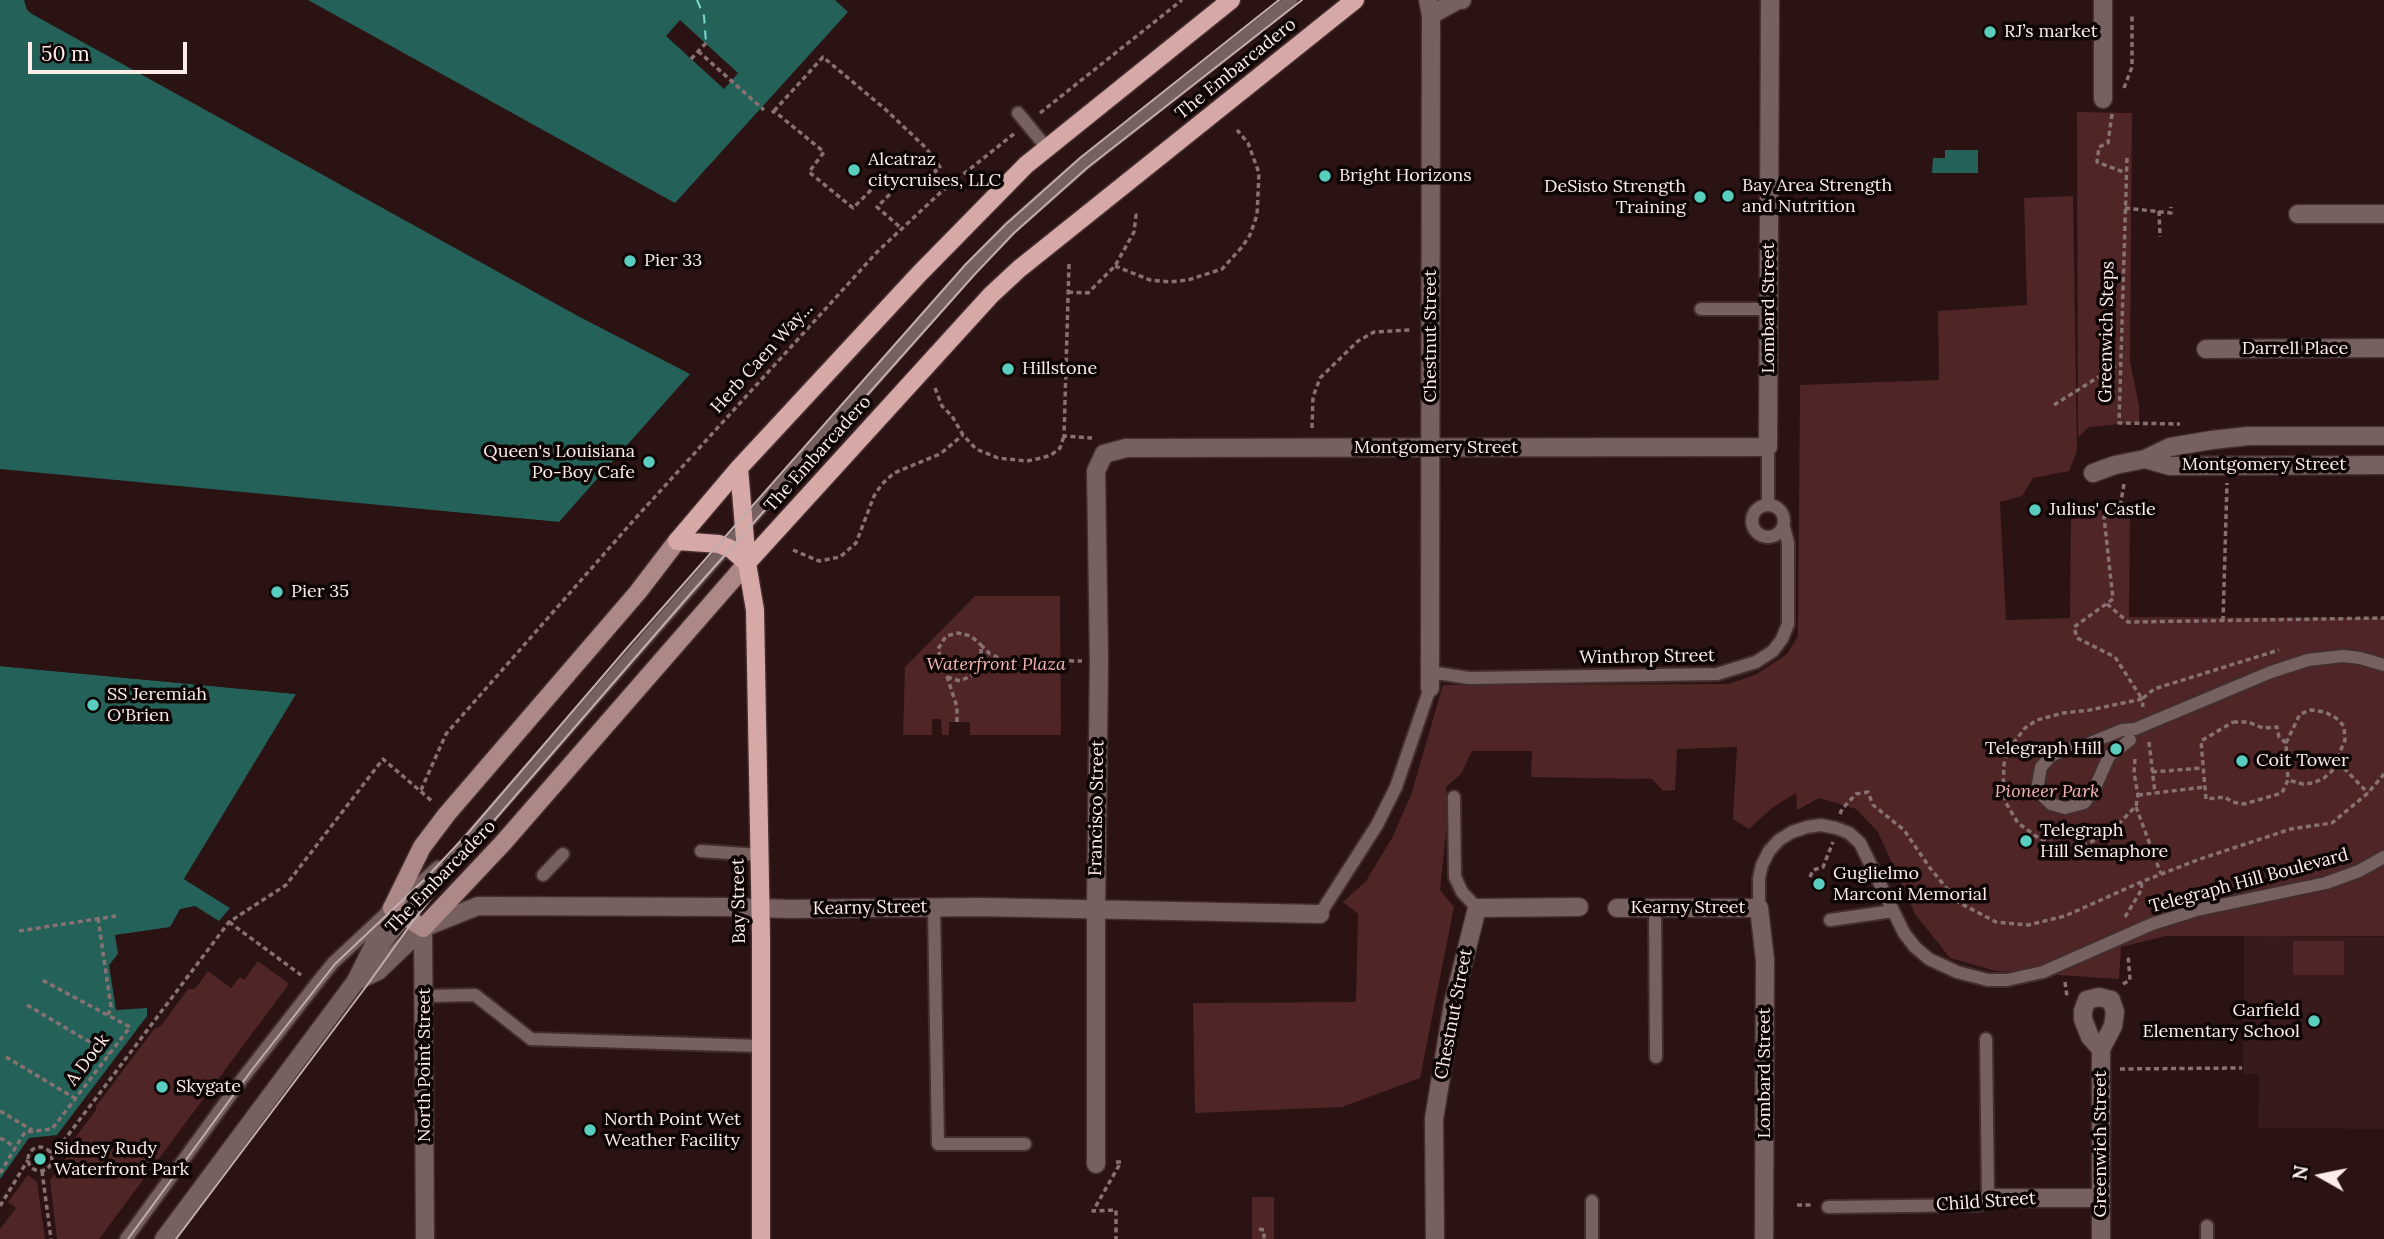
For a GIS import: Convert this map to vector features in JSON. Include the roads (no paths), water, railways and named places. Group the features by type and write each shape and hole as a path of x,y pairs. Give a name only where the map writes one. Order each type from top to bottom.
{"main road":[{"name":"The Embarcadero","path":"399,912 422,847 447,814 638,593 677,541 739,468 920,272 1026,165 1231,0"},
{"name":"The Embarcadero","path":"423,928 503,843 747,563 991,295 1355,0"},
{"name":"Bay Street","path":"739,468 747,563 755,610 760,855 761,1239"},
{"path":"677,541 698,541 725,547 747,563"},
{"path":"399,912 423,928"}],"street":[{"path":"1430,7 1462,0"},
{"name":"Lombard Street","path":"1768,447 1770,0"},
{"path":"2103,0 2110,102"},
{"name":"Chestnut Street","path":"1430,7 1430,680"},
{"path":"2298,214 2384,214"},
{"name":"Darrell Place","path":"2206,349 2384,348"},
{"name":"Montgomery Street","path":"2093,474 2171,447 2231,438 2384,436"},
{"name":"Montgomery Street","path":"1104,454 1126,448 1768,447"},
{"name":"Francisco Street","path":"1096,1164 1099,660 1096,471 1104,454"},
{"name":"Montgomery Street","path":"2136,461 2170,466 2384,465"},
{"name":"Kearny Street","path":"423,928 478,906 1096,908 1320,915"},
{"path":"1478,908 1579,907"},
{"name":"Chestnut Street","path":"1435,1239 1434,1119 1453,1004 1478,908"},
{"name":"Kearny Street","path":"1617,908 1759,908"},
{"name":"Lombard Street","path":"1759,908 1765,960 1764,1239"},
{"name":"The Embarcadero","path":"164,1239 356,981 399,912"},
{"name":"The Embarcadero","path":"356,981 378,971 423,928"},
{"name":"North Point Street","path":"423,928 425,1239"},
{"name":"Greenwich Street","path":"2101,1049 2090,1037 2082,1011 2087,1000 2099,997 2110,1000 2115,1012 2113,1026 2101,1049 2101,1239"},
{"name":"Child Street","path":"1988,1198 2101,1198"}],"lane":[{"name":"The Embarcadero","path":"399,912 472,837 743,526 971,268 1010,228 1084,163 1291,0"},
{"path":"1022,118 1047,148"},
{"path":"1701,309 1769,309"},
{"path":"1768,447 1768,504"},
{"path":"1768,504 1780,509 1784,514 1784,527 1774,536 1768,537 1756,532 1753,527 1753,514 1756,509 1768,504"},
{"name":"Winthrop Street","path":"1430,680 1717,674 1756,662 1773,651 1788,624 1788,543 1784,527"},
{"path":"2132,735 2122,730 2050,756 2043,763 2039,776 2038,784 2044,797 2051,804 2065,808 2084,803 2094,790 2109,755 2132,735 2271,672 2308,660 2343,656 2384,665"},
{"path":"1320,915 1377,825 1396,787 1430,680"},
{"path":"1454,797 1455,877 1462,892 1478,908"},
{"name":"Telegraph Hill Boulevard","path":"1759,908 1762,864 1779,840 1807,827 1821,825 1836,828 1849,833 1860,843 1904,933 1929,958 1964,975 2007,980 2043,972 2125,934 2175,916 2326,883 2359,871 2384,857"},
{"path":"701,851 760,855"},
{"path":"543,875 563,854"},
{"path":"934,908 938,1144 1025,1144"},
{"path":"1655,908 1656,1057"},
{"path":"1830,920 1893,911"},
{"path":"126,1239 291,1015 333,963 399,912"},
{"path":"425,996 475,995 531,1039 761,1046"},
{"path":"1986,1039 1988,1198"},
{"name":"Child Street","path":"1828,1207 1979,1205 1988,1198"},
{"path":"1592,1201 1592,1239"}],"water":[{"path":"0,0 24,0 27,10 32,14 576,315 690,374 559,522 0,469"},
{"path":"308,0 835,0 848,12 675,203"},
{"path":"1945,150 1978,150 1978,173 1932,173 1933,158 1945,158"},
{"path":"0,666 297,694 184,879 230,908 219,921 195,906 180,909 170,927 115,935 118,954 109,965 116,1010 147,1008 147,1016 57,1135 29,1138 0,1179"}],"tram line":[{"path":"128,1239 251,1071 335,964 426,878 468,833 627,648 966,264 1080,158 1279,0"},
{"path":"176,1239 413,921 492,823 692,592 975,274 1014,233 1087,168 1302,0"}],"place":[{"name":"RJ’s market","path":"1990,32"},
{"name":"Alcatraz citycruises, LLC","path":"854,170"},
{"name":"Bright Horizons","path":"1325,176"},
{"name":"Bay Area Strength and Nutrition","path":"1728,196"},
{"name":"DeSisto Strength Training","path":"1700,197"},
{"name":"Pier 33","path":"630,261"},
{"name":"Hillstone","path":"1008,369"},
{"name":"Queen's Louisiana Po-Boy Cafe","path":"649,462"},
{"name":"Julius' Castle","path":"2035,510"},
{"name":"Pier 35","path":"277,592"},
{"name":"SS Jeremiah O'Brien","path":"93,705"},
{"name":"Telegraph Hill","path":"2116,749"},
{"name":"Coit Tower","path":"2242,761"},
{"name":"Telegraph Hill Semaphore","path":"2026,841"},
{"name":"Guglielmo Marconi Memorial","path":"1819,884"},
{"name":"Garfield Elementary School","path":"2314,1021"},
{"name":"Skygate","path":"162,1087"},
{"name":"North Point Wet Weather Facility","path":"590,1130"},
{"name":"Sidney Rudy Waterfront Park","path":"40,1159"}],"park label":[{"name":"Waterfront Plaza","path":"996,665"},
{"name":"Pioneer Park","path":"2047,792"}]}
